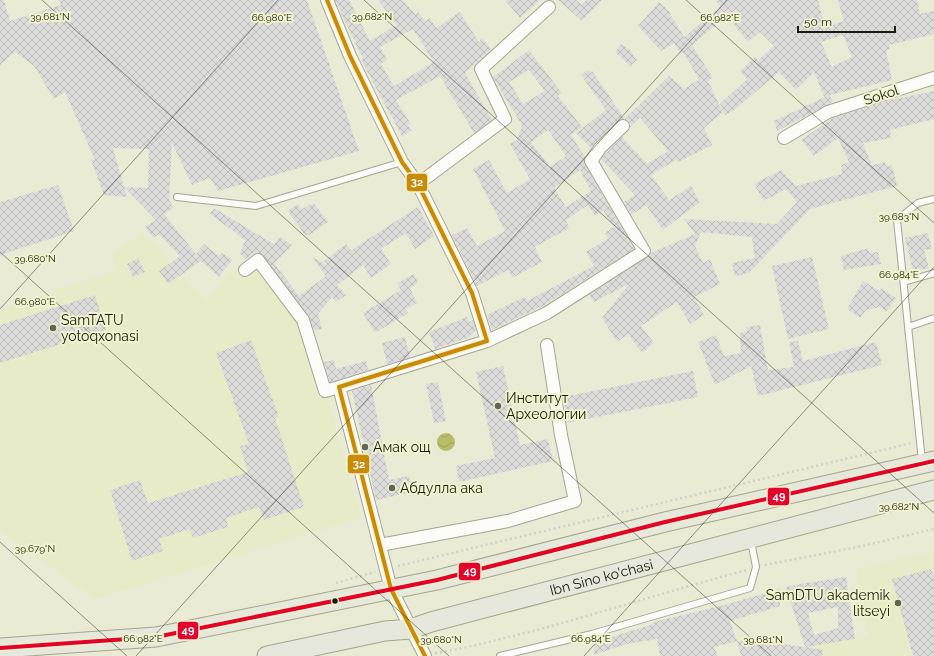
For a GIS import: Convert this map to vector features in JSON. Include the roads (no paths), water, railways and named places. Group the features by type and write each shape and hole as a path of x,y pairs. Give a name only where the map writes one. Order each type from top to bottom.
{"main road":[{"path":"0,648 156,637 438,580 665,522 928,463"},
{"name":"Ibn Sino ko'chasi","path":"267,656 385,631 411,629 431,622 934,490"}],"street":[{"path":"327,0 350,56 402,162 418,184 472,293 487,341"},
{"path":"418,184 505,119 481,69 549,7"},
{"name":"Sokol","path":"784,138 828,112 934,78"},
{"path":"246,270 258,260 303,320 325,391 487,341 547,313 644,251 591,161 600,148 623,126"},
{"path":"380,545 508,521 575,501 561,435 547,345"},
{"path":"338,387 391,589 424,655"}],"lane":[{"path":"177,197 256,206 402,162"},
{"path":"928,463 920,441 897,220 918,203 934,199"},
{"path":"904,282 934,273"},
{"path":"908,327 934,318"},
{"path":"500,656 592,634 750,588 756,567 750,539"}],"water":[{"path":"446,433 452,436 455,442 452,448 446,451 440,448 437,442 440,436"}],"place":[{"name":"SamTATU yotoqxonasi","path":"53,328"},
{"name":"Институт Археологии","path":"498,406"},
{"name":"Амак ощ","path":"365,447"},
{"name":"Абдулла ака","path":"392,488"},
{"name":"SamDTU akademik litseyi","path":"898,603"}]}
